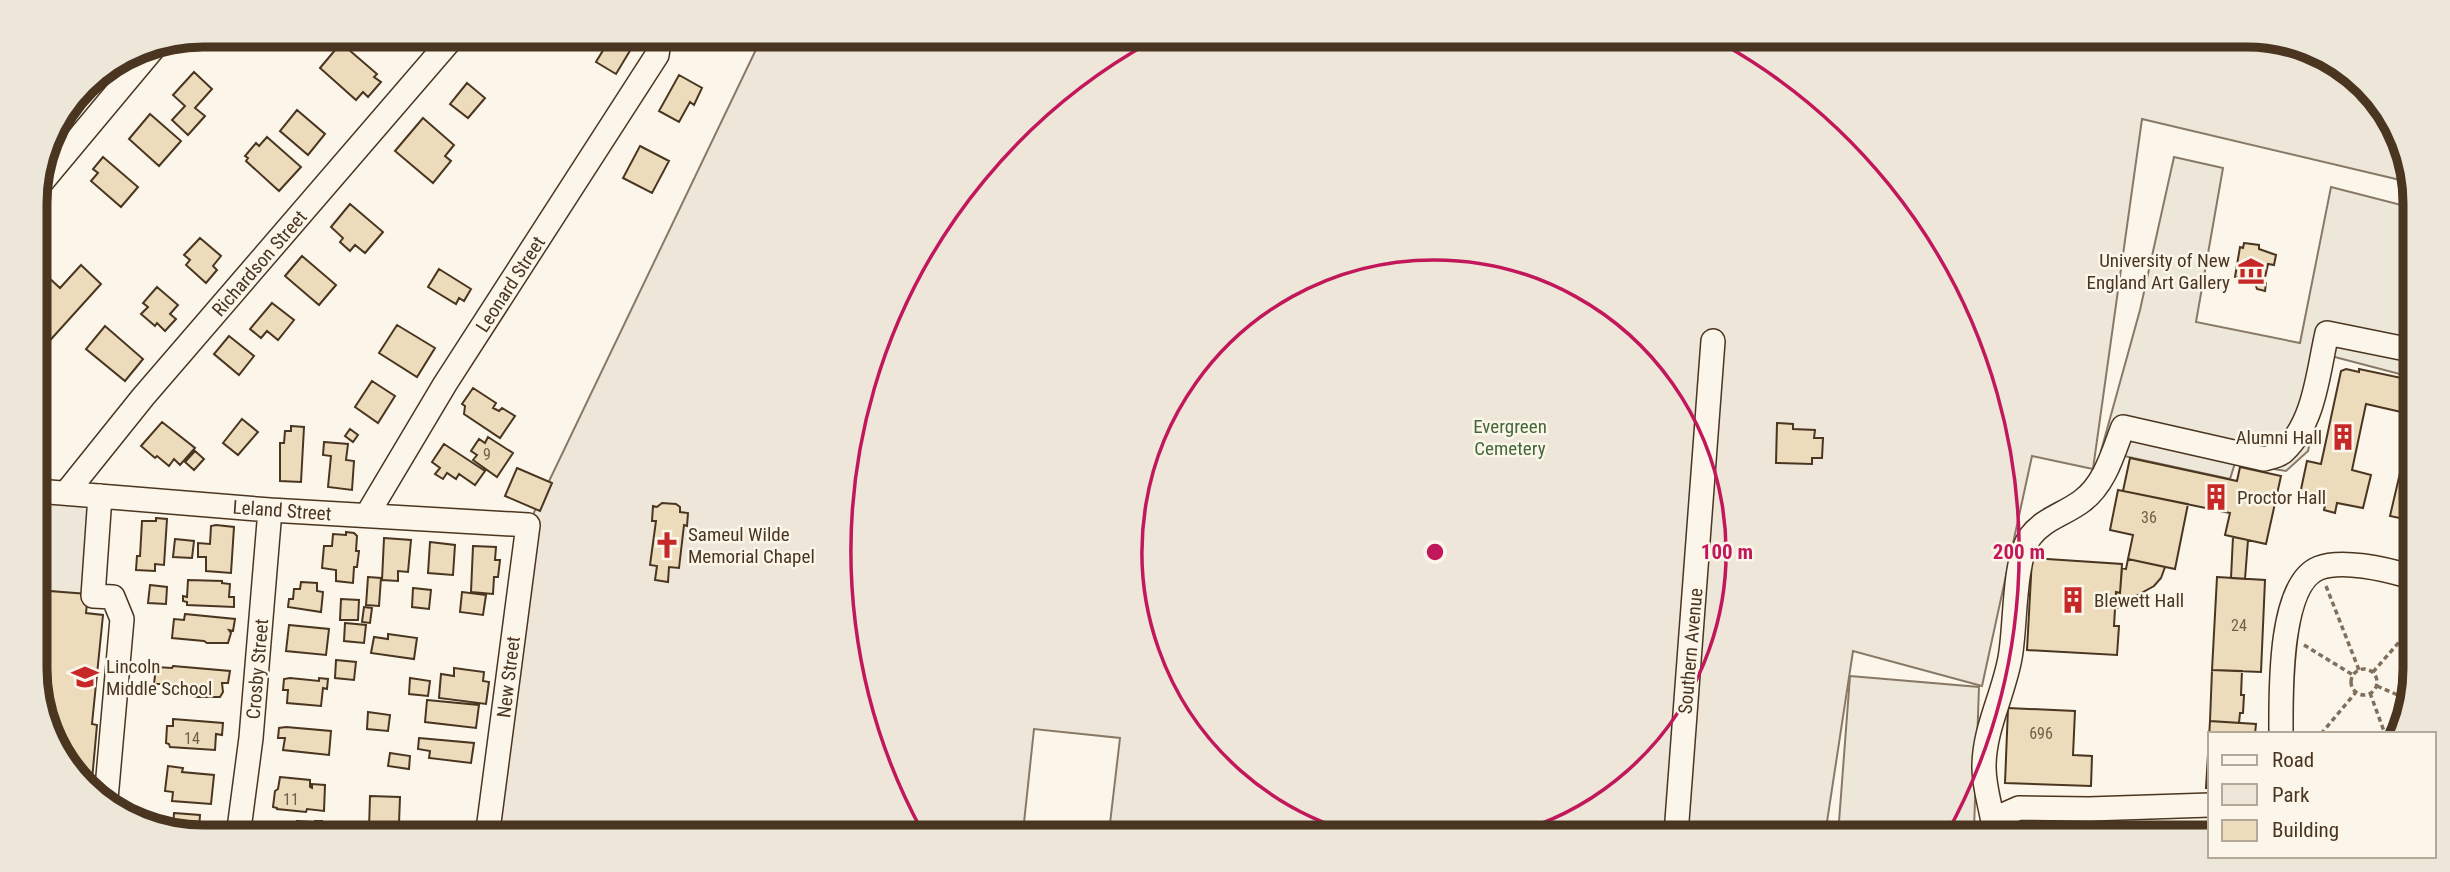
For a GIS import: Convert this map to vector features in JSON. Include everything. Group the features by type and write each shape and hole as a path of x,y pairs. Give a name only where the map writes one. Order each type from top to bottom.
{"street":[{"name":"Richardson Street","path":"66,493 143,397 445,47"},
{"name":"Leonard Street","path":"367,515 445,384 656,47"},
{"path":"51,171 146,59"},
{"path":"1993,824 1986,796 1984,768 1991,718 2010,659 2018,574 2029,539 2043,523 2081,503 2096,489 2123,427 2264,459 2282,453 2309,414 2327,333 2403,348"},
{"name":"Southern Avenue","path":"1677,824 1713,341"},
{"name":"Leland Street","path":"47,492 270,510 528,525"},
{"path":"100,496 93,596 113,597 122,619 107,791"},
{"name":"Crosby Street","path":"240,825 251,738 270,510"},
{"name":"New Street","path":"489,825 528,525"},
{"path":"2281,732 2281,691 2287,635 2297,590 2305,578 2318,568 2337,564 2403,575"},
{"path":"1998,824 2019,808 2208,805"}],"path":[{"path":"2318,568 2358,670"},
{"path":"2287,635 2353,674"},
{"path":"2373,672 2403,638"},
{"path":"2368,669 2373,672 2377,686 2370,694 2356,692 2351,682 2353,674 2358,670 2368,669"},
{"path":"2377,686 2400,696"},
{"path":"2322,732 2356,692"},
{"path":"2370,694 2384,732"}],"green space":[{"name":"Evergreen Cemetery","path":"757,47 2247,47 2278,50 2316,63 2350,86 2371,108 2382,125 2391,143 2401,180 2142,119 2093,469 2032,456 1982,686 1853,651 1827,824 1110,825 1120,738 1034,729 1024,825 500,825 528,525"}],"shaded area":[{"path":"2174,157 2223,168 2196,322 2300,343 2331,187 2403,205 2403,375 2331,356 2308,451 2286,471 2235,463 2230,479 2101,451 2140,310"},
{"path":"47,502 93,505 84,595 50,591 48,608"},
{"path":"1850,676 1979,687 1974,824 1839,824"}],"building":[{"path":"338,47 346,47 377,74 374,77 381,82 368,97 363,92 356,100 320,68"},
{"path":"605,47 632,47 616,74 596,62"},
{"path":"194,72 212,89 195,108 205,116 188,135 172,120 185,106 173,95"},
{"path":"679,75 702,88 694,105 690,102 679,122 659,111"},
{"path":"467,83 485,98 468,118 450,104"},
{"path":"297,110 325,134 308,155 280,131"},
{"path":"150,114 181,141 159,166 129,139"},
{"path":"423,118 454,145 445,156 451,161 433,183 395,151"},
{"path":"267,137 301,167 279,191 246,161 248,158 245,156 256,143 259,146"},
{"path":"640,146 669,161 652,193 623,178"},
{"path":"103,157 138,187 121,207 91,181 98,173 93,169"},
{"path":"350,204 383,232 365,253 355,245 350,251 340,242 343,238 331,227"},
{"path":"200,238 221,256 213,266 217,270 206,283 186,265 190,260 184,255"},
{"name":"University of New England Art Gallery","path":"2244,243 2259,245 2259,249 2276,255 2274,265 2268,264 2265,291 2257,289 2254,280 2235,277 2240,247 2243,248"},
{"path":"302,256 336,285 319,305 285,276"},
{"path":"81,265 101,284 48,343 48,277 60,288"},
{"path":"439,269 471,289 464,301 459,298 456,304 428,287"},
{"path":"157,287 178,305 170,314 176,319 165,331 141,314 148,307 143,303"},
{"path":"272,303 294,320 278,340 267,331 261,338 250,329"},
{"path":"397,325 435,348 417,377 379,353"},
{"path":"105,326 143,359 125,381 86,349"},
{"path":"229,336 254,356 239,375 214,354"},
{"name":"Alumni Hall","path":"2346,369 2359,372 2359,369 2403,378 2403,412 2366,404 2352,470 2371,475 2363,508 2337,503 2335,513 2324,510 2326,501 2300,494 2307,461 2321,464 2341,371"},
{"path":"372,381 395,396 378,423 355,407"},
{"path":"473,388 496,403 493,408 499,411 502,408 515,416 500,438 464,414 465,406 462,404"},
{"path":"242,419 258,432 238,455 223,443"},
{"path":"162,422 195,448 180,465 174,459 169,466 141,446"},
{"path":"1777,423 1793,424 1793,429 1815,430 1814,438 1823,438 1822,458 1812,458 1812,464 1776,463"},
{"path":"291,426 304,427 301,482 280,481 280,443 284,443 285,431 291,431"},
{"path":"350,429 358,435 353,442 345,436"},
{"path":"488,437 513,453 497,477 473,460 477,455 471,451 479,439 485,443"},
{"path":"324,442 348,444 346,460 354,461 352,490 328,487 331,456 323,455"},
{"path":"444,444 485,471 475,485 459,474 456,479 447,473 443,479 435,474 440,468 432,462"},
{"path":"195,451 204,459 194,470 185,462"},
{"name":"Proctor Hall","path":"2130,458 2237,481 2240,467 2281,476 2266,544 2225,535 2230,513 2123,491"},
{"path":"2403,460 2403,519 2390,516"},
{"path":"517,468 552,483 540,511 505,496"},
{"path":"2118,490 2188,504 2175,569 2128,559 2133,535 2110,530"},
{"name":"Sameul Wilde Memorial Chapel","path":"662,503 676,504 680,507 680,512 688,513 679,568 669,567 668,582 655,580 657,566 650,565 656,521 652,521 653,506 657,507"},
{"path":"156,518 167,519 164,565 155,564 155,571 136,570 137,556 140,556 142,521 156,521"},
{"path":"211,526 234,527 231,573 206,571 206,557 198,557 198,543 210,544"},
{"path":"346,532 357,536 356,551 359,551 353,583 336,581 336,570 322,568 324,546 332,546 333,534 346,535"},
{"path":"2233,537 2248,540 2245,579 2231,578"},
{"path":"384,538 411,540 408,572 398,571 398,581 382,580"},
{"path":"175,539 194,541 192,558 173,557"},
{"path":"430,542 455,545 453,575 428,573"},
{"path":"473,546 496,547 495,560 500,560 498,577 494,577 493,594 471,592"},
{"name":"Blewett Hall","path":"2032,558 2122,564 2120,593 2116,592 2114,626 2119,626 2117,655 2027,650"},
{"path":"2128,559 2165,567 2154,586 2136,596 2136,604 2115,608 2116,592 2120,593 2122,568 2126,569"},
{"path":"368,577 381,578 379,606 366,605"},
{"path":"2217,577 2265,580 2261,672 2212,670"},
{"path":"188,580 222,581 230,584 229,597 234,597 234,607 187,605 183,596 187,597"},
{"path":"301,582 317,583 317,591 323,592 321,612 288,607 289,599 293,599 294,589 300,589"},
{"path":"150,585 167,587 166,604 148,603"},
{"path":"413,588 431,590 429,609 412,607"},
{"path":"49,591 88,594 86,613 103,615 92,724 97,725 92,778 73,756 63,738 50,700 47,669"},
{"path":"462,592 486,595 483,615 460,612"},
{"path":"341,599 359,600 358,620 340,620"},
{"path":"364,607 372,608 370,623 362,622"},
{"path":"185,614 235,619 233,631 229,630 231,633 228,643 172,638 174,619 184,620"},
{"path":"345,623 366,625 364,643 344,641"},
{"path":"289,625 329,629 326,655 286,651"},
{"path":"388,634 417,638 414,659 371,653 374,637 388,639"},
{"path":"336,660 356,662 354,680 335,678"},
{"path":"156,667 230,671 228,683 222,683 223,692 220,697 198,697 164,690 165,684 154,684"},
{"path":"454,668 484,672 483,681 489,682 486,704 439,698 441,674 454,676"},
{"path":"2212,670 2242,671 2243,713 2240,713 2239,723 2210,721"},
{"path":"319,678 328,679 327,689 323,688 321,706 287,703 288,690 283,690 284,679 319,681"},
{"path":"410,678 430,681 428,696 409,694"},
{"path":"427,700 479,705 476,728 425,722"},
{"path":"2008,708 2075,711 2073,755 2092,756 2091,786 2005,783"},
{"path":"368,712 390,715 388,731 367,729"},
{"path":"173,719 223,723 222,735 216,734 215,750 170,747 166,743 167,726 173,726"},
{"path":"2210,721 2256,724 2255,732 2209,732"},
{"path":"279,728 331,731 329,755 283,750 285,738 278,738"},
{"path":"419,738 474,743 471,763 429,758 430,751 418,749"},
{"path":"390,753 410,756 409,769 388,766"},
{"path":"2208,754 2208,788 2206,788"},
{"path":"168,766 183,768 182,772 214,775 211,804 172,801 173,792 165,791"},
{"path":"280,777 310,780 312,788 312,784 325,785 324,811 307,809 306,812 273,807"},
{"path":"370,796 400,797 399,824 417,825 369,825"},
{"path":"174,813 200,815 199,825 173,822"},
{"path":"297,821 312,822 312,825 297,825"}],"place":[{"name":"University of New England Art Gallery","path":"2251,271"},
{"name":"Alumni Hall","path":"2343,437"},
{"name":"Proctor Hall","path":"2216,497"},
{"name":"Sameul Wilde Memorial Chapel","path":"667,545"},
{"name":"Blewett Hall","path":"2073,600"},
{"name":"Lincoln Middle School","path":"85,677"}]}
